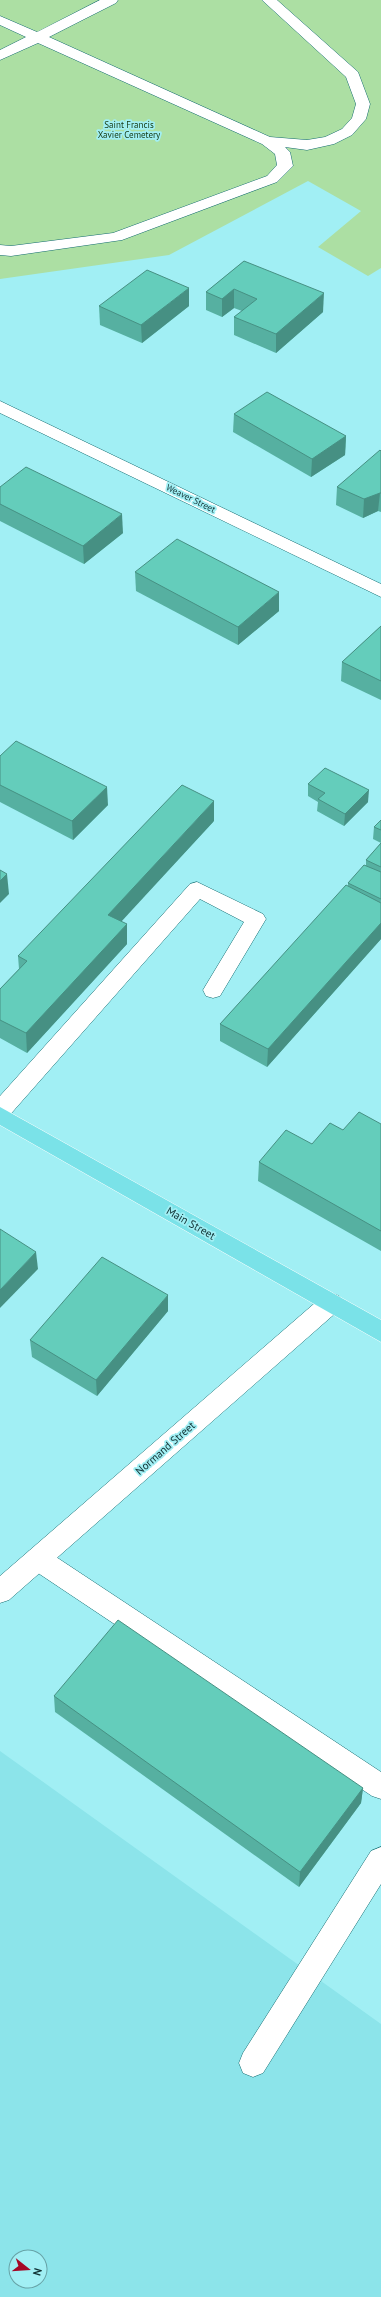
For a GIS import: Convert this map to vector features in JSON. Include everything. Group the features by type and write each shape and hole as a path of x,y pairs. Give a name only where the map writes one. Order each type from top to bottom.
{"main road":[{"name":"Main Street","path":"0,1115 381,1332"}],"street":[{"path":"0,56 111,0"},
{"path":"267,141 307,145 329,141 346,132 359,119 362,104 353,75 269,0"},
{"path":"0,20 267,141 282,152 285,166 272,179 116,237 11,251 0,250"},
{"name":"Weaver Street","path":"0,406 381,591"},
{"path":"0,1111 196,889 256,919 213,990"},
{"name":"Normand Street","path":"0,1592 331,1303"},
{"path":"38,1559 381,1787"},
{"path":"253,2062 381,1860"}],"shaded area":[{"path":"0,1751 381,2024 381,2297 0,2297"}],"green space":[{"name":"Saint Francis Xavier Cemetery","path":"0,0 381,0 381,268 368,276 318,247 361,211 308,181 169,255 0,279"}],"building":[{"path":"244,261 324,293 276,334 234,317 257,299 234,289 222,299 206,292"},
{"path":"147,270 189,288 141,325 99,306"},
{"path":"267,392 346,436 312,459 234,414"},
{"path":"380,450 381,493 364,499 337,487"},
{"path":"26,467 122,514 83,546 0,504 0,487"},
{"path":"177,539 279,592 238,627 135,572"},
{"path":"381,626 381,681 342,662"},
{"path":"16,741 107,787 72,821 0,785 0,756"},
{"path":"325,768 369,790 345,814 318,799 325,793 308,784"},
{"path":"182,785 214,801 108,915 127,924 26,1033 0,1020 0,989 27,961 18,956"},
{"path":"381,820 381,830 374,827"},
{"path":"381,843 381,867 366,860"},
{"path":"364,865 381,872 381,899 348,883"},
{"path":"0,870 7,874 0,881"},
{"path":"346,885 381,903 381,923 268,1049 220,1024"},
{"path":"359,1112 381,1124 381,1231 259,1162 286,1130 312,1144 330,1123 343,1130"},
{"path":"0,1229 36,1252 0,1290"},
{"path":"102,1257 168,1295 96,1380 30,1340"},
{"path":"118,1620 363,1788 300,1872 54,1696"}]}
